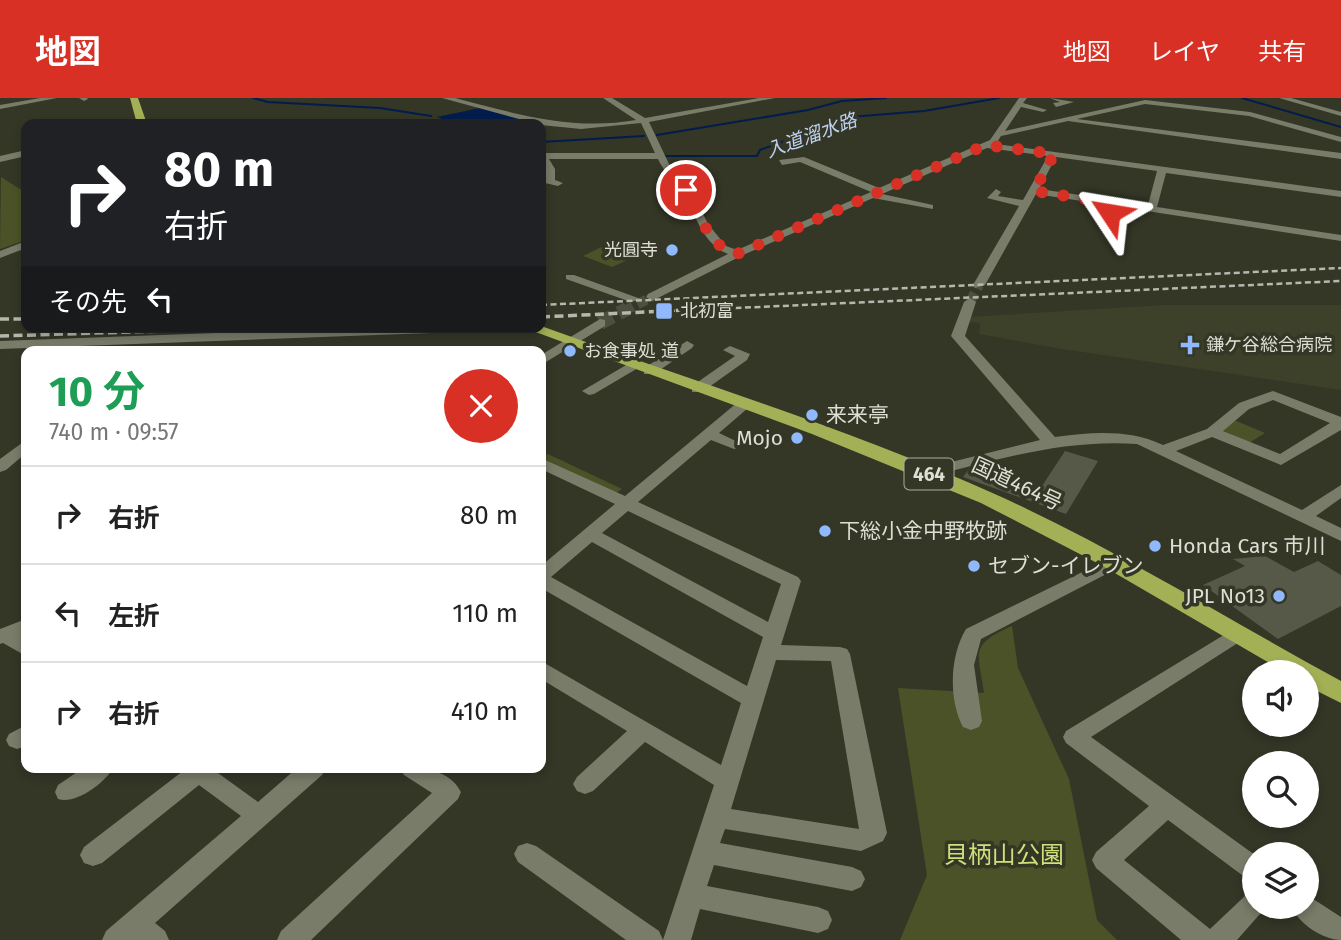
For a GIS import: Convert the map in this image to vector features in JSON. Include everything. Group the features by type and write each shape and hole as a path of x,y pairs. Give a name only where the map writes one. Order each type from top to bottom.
{"highway":[{"path":"134,98 140,119"},
{"name":"国道464号","path":"546,333 925,473 1025,516 1283,660"},
{"name":"国道464号","path":"1319,680 1341,693"}],"street":[{"path":"446,98 530,119"},
{"path":"468,98 477,106"},
{"path":"607,98 642,120 666,167 690,196 714,240 722,248 737,254"},
{"path":"546,123 592,127 771,98"},
{"path":"1283,98 1341,114"},
{"path":"0,109 32,107 33,102 56,100"},
{"path":"652,297 737,254 986,145 1021,101 1043,110"},
{"path":"996,135 1058,119 1145,102 1250,114 1341,140"},
{"path":"1058,119 1341,156"},
{"path":"1209,139 1232,128"},
{"path":"1275,147 1318,133"},
{"path":"1165,145 1182,135"},
{"path":"986,145 1163,169 1251,176 1341,194"},
{"path":"1071,157 1080,151"},
{"path":"0,159 21,154"},
{"path":"979,285 1054,154"},
{"path":"546,156 661,156"},
{"path":"815,178 782,162 801,159 876,193 929,207"},
{"path":"546,162 550,169 550,183 558,183"},
{"path":"1152,209 1163,169"},
{"path":"996,192 992,198 1152,209 1341,238"},
{"path":"848,193 862,200"},
{"path":"986,208 1027,202"},
{"path":"1112,208 1192,225"},
{"path":"0,255 21,246"},
{"path":"570,277 635,299"},
{"path":"970,302 958,336 1051,443"},
{"path":"546,356 600,323"},
{"path":"0,345 324,333"},
{"path":"589,391 687,345"},
{"path":"697,389 742,357 743,354 730,350"},
{"path":"1165,450 1212,432 1244,406 1273,395 1341,423"},
{"path":"546,574 625,503 743,405"},
{"path":"1212,432 1281,460 1341,423"},
{"path":"708,434 733,444"},
{"path":"925,473 1051,443 1128,439 1165,450 1341,535"},
{"path":"0,467 21,449"},
{"path":"546,465 791,581 677,940"},
{"path":"1304,517 1341,490"},
{"path":"590,534 772,643 840,654 874,833 861,840 718,817"},
{"path":"971,721 963,661 966,644 973,634 1113,563"},
{"path":"546,581 754,700"},
{"path":"3,636 21,628"},
{"path":"1237,634 1074,737 1242,861"},
{"path":"3,636 21,646"},
{"path":"546,672 729,782"},
{"path":"585,784 642,731"},
{"path":"67,792 94,773"},
{"path":"93,855 192,773"},
{"path":"200,773 258,815"},
{"path":"135,935 258,815 308,773"},
{"path":"291,940 449,792 420,773"},
{"path":"1166,806 1105,860 1202,940"},
{"path":"706,852 852,879"},
{"path":"527,854 649,940"},
{"path":"692,895 818,920"},
{"path":"1218,940 1242,917"},
{"path":"1319,917 1341,933"}],"shaded area":[{"name":"鎌ケ谷総合病院","path":"1164,305 1341,305 1341,390 1062,349 979,334 980,323 966,322 967,317"}],"green space":[{"path":"1,177 21,190 21,242 0,249"},
{"path":"614,241 627,246 635,243 652,249 612,267 583,256"},
{"path":"1234,420 1265,433 1249,443 1222,430"},
{"path":"546,455 622,489 616,493 546,460"},
{"name":"貝柄山公園","path":"1012,626 1018,668 1069,779 1097,920 1117,940 900,940 927,875 898,688 984,693 980,651 989,639"}],"water":[{"path":"480,108 518,119 443,119 437,117"}],"building":[{"path":"1065,451 1098,461 1066,514 963,477 969,469 981,466 1042,486"},
{"name":"JPL No13","path":"1265,556 1294,572 1318,561 1341,575 1341,606 1278,639 1203,585 1245,566 1233,559"}],"waterway":[{"path":"253,98 268,102 380,108 431,116"},
{"path":"657,135 808,110 842,101 886,98"},
{"name":"入道溜水路","path":"665,156 757,156 760,150 850,117 924,111 999,98"},
{"path":"1242,98 1341,127"},
{"path":"546,142 644,136"}],"tunnel":[{"path":"970,302 979,285"},
{"path":"624,311 652,297"},
{"path":"600,323 627,309"}],"railway":[{"path":"546,305 1341,268"},
{"path":"669,311 1341,281"},
{"path":"546,317 708,309"},
{"path":"0,319 21,319"},
{"path":"0,336 98,333"}],"place":[{"name":"光圓寺","path":"672,250"},
{"name":"北初富","path":"664,311"},
{"name":"鎌ケ谷総合病院","path":"1190,345"},
{"name":"お食事処 道","path":"570,351"},
{"name":"来来亭","path":"812,415"},
{"name":"Mojo","path":"797,438"},
{"name":"下総小金中野牧跡","path":"825,531"},
{"name":"Honda Cars 市川","path":"1155,546"},
{"name":"セブン-イレブン","path":"974,566"},
{"name":"JPL No13","path":"1279,596"}],"route":[{"path":"686,190 703,225 714,240 728,252 737,254 986,145 1054,154 1034,191 1113,203 1110,213"}]}
